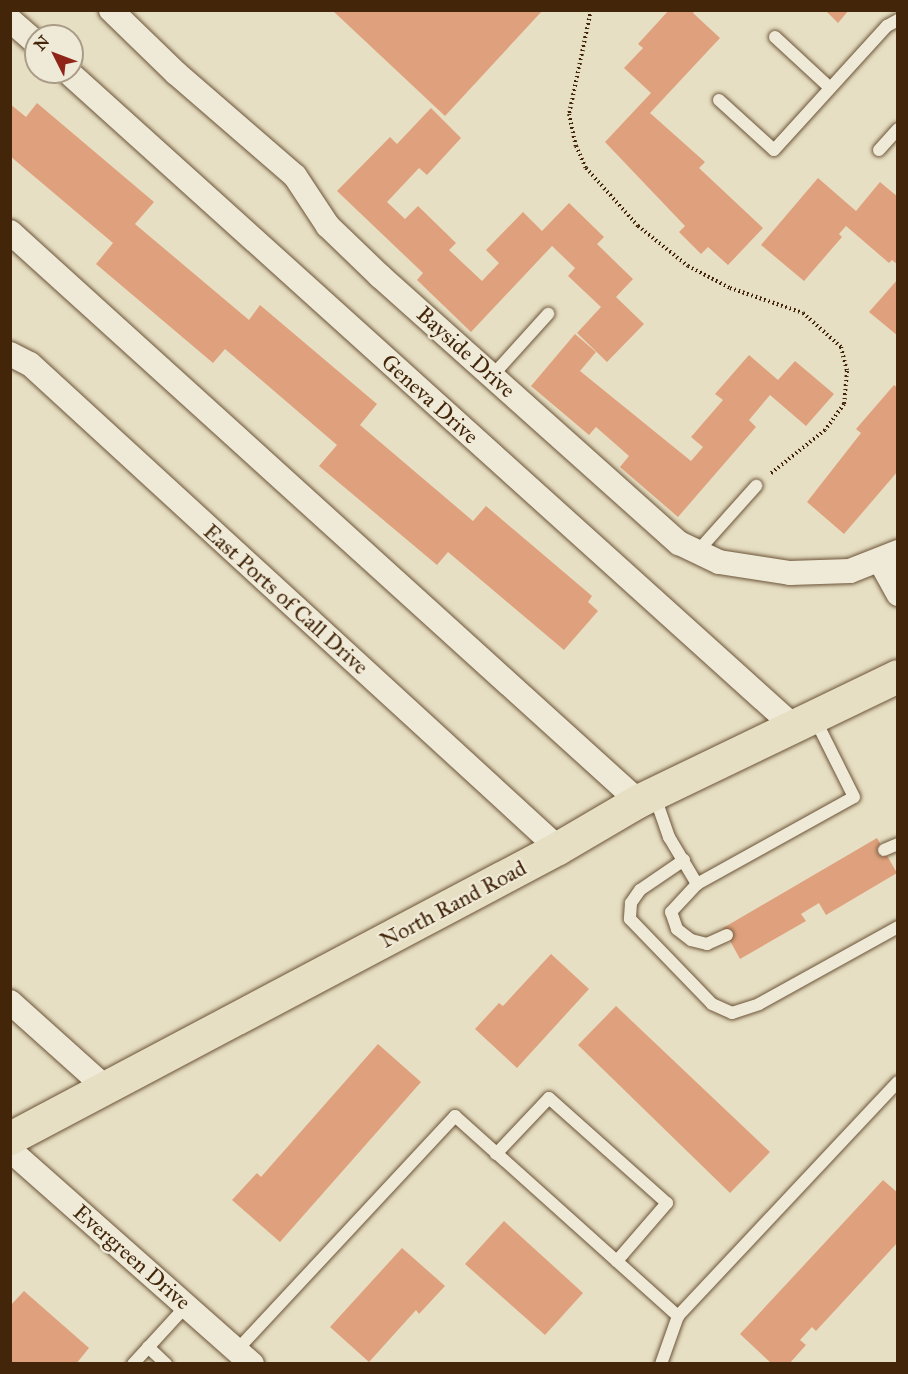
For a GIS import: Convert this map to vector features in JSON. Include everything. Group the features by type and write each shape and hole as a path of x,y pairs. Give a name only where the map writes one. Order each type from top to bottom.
{"main road":[{"name":"North Rand Road","path":"10,1138 558,848 646,797 897,676"}],"street":[{"name":"Bayside Drive","path":"111,10 295,176 328,226 678,543 719,562 790,573 850,571 889,557 897,594"},
{"path":"10,20 24,32"},
{"name":"Geneva Drive","path":"82,84 803,721"},
{"path":"10,232 646,797"},
{"name":"East Ports of Call Drive","path":"10,354 30,364 558,848"},
{"path":"10,1002 106,1088"},
{"name":"Evergreen Drive","path":"10,1150 245,1357"}],"lane":[{"path":"719,100 774,150 830,88 897,20"},
{"path":"775,37 830,88"},
{"path":"879,150 897,129"},
{"path":"492,376 548,314"},
{"path":"697,552 756,486"},
{"path":"727,934 707,944 691,940 677,929 671,912 697,884 854,796 803,721"},
{"path":"646,797 697,884"},
{"path":"884,850 897,844"},
{"path":"684,860 640,890 631,903 630,919 712,1004 732,1013 759,1004 897,927"},
{"path":"661,1364 678,1316 897,1082"},
{"path":"496,1154 549,1098 667,1203 616,1261"},
{"path":"245,1357 454,1116 678,1316"},
{"path":"133,1364 187,1305"},
{"path":"148,1347 166,1364"}],"path":[{"path":"591,10 569,114 576,146 598,184 638,226 688,266 730,288 802,313 841,347 847,371 844,404 825,430 756,486"}],"building":[{"path":"332,10 543,10 445,116"},
{"path":"669,10 696,10 693,13 720,38 650,113 705,162 699,168 763,228 728,265 708,247 701,254 679,232 685,226 605,142 651,93 624,68 643,48 638,44"},
{"path":"825,10 849,10 838,23"},
{"path":"37,103 154,202 135,224 249,320 260,305 377,404 360,425 473,521 486,506 592,596 588,602 598,611 564,650 448,552 437,565 319,466 337,445 225,349 213,363 96,264 113,243 10,156 10,104 26,117"},
{"path":"431,108 461,138 427,175 419,168 387,202 405,219 418,206 456,243 449,250 482,281 499,263 486,250 523,212 542,231 569,203 604,237 597,244 633,279 616,297 644,324 607,362 577,333 601,307 568,276 575,268 552,246 471,332 417,280 423,273 337,191 390,137 397,144"},
{"path":"818,178 856,211 880,182 898,197 898,265 892,260 889,263 846,226 839,234 842,237 804,281 761,245"},
{"path":"898,279 898,336 869,312"},
{"path":"575,334 596,352 580,371 691,461 703,447 691,437 723,400 715,394 749,355 778,380 795,361 834,394 806,426 770,395 749,420 756,427 678,517 620,467 629,456 596,427 589,435 531,386"},
{"path":"894,385 898,388 898,471 844,534 807,502 861,433 856,429"},
{"path":"877,838 897,873 826,915 819,903 801,914 806,921 740,959 723,928"},
{"path":"551,954 589,989 517,1068 475,1029 499,1003 503,1006"},
{"path":"616,1006 770,1152 730,1193 578,1045"},
{"path":"378,1044 421,1082 280,1242 232,1200 257,1173 261,1177"},
{"path":"883,1180 898,1193 898,1242 816,1331 812,1327 800,1340 806,1345 789,1364 772,1364 740,1334"},
{"path":"504,1221 583,1293 545,1335 465,1264"},
{"path":"402,1248 445,1286 419,1314 416,1310 369,1362 330,1327"},
{"path":"24,1291 89,1348 76,1364 10,1364 10,1306"}]}
